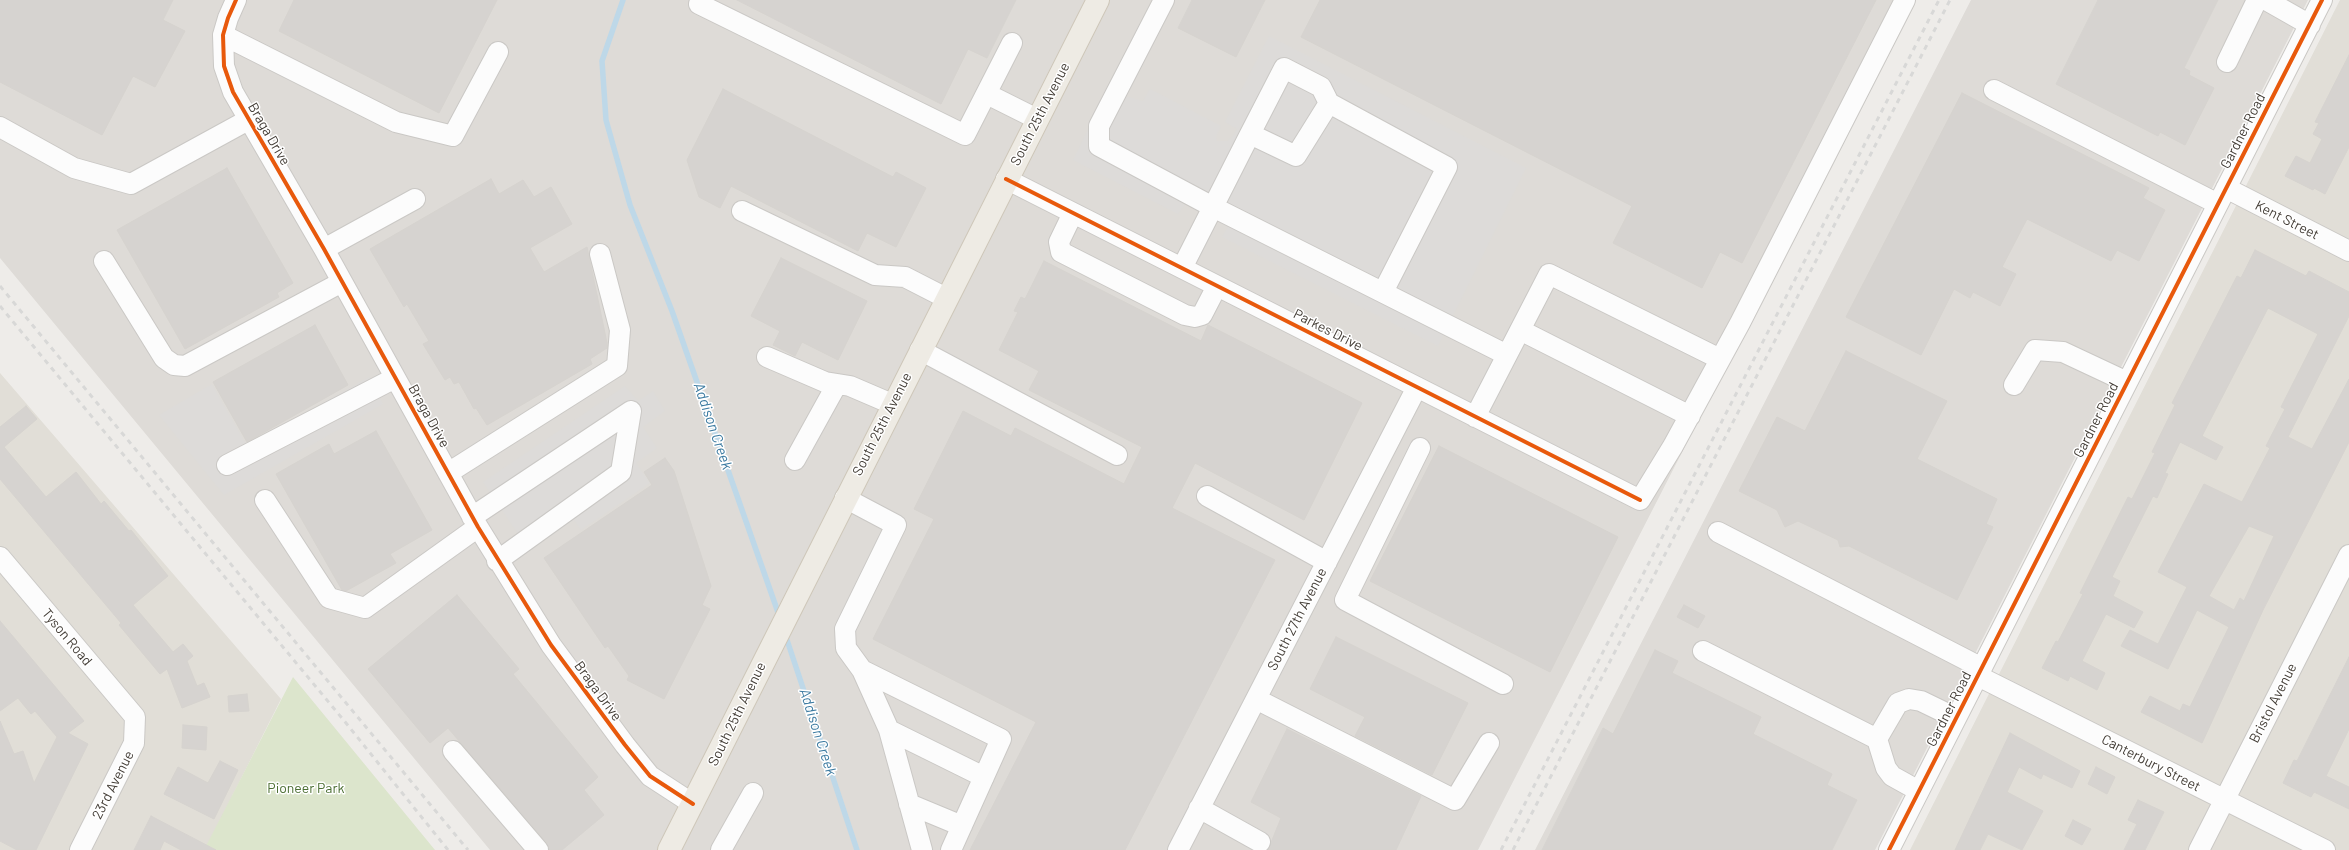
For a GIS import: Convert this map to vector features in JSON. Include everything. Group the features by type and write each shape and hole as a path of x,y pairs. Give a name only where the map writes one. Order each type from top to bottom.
{"main road":[{"name":"South 25th Avenue","path":"669,850 892,404 1098,0"}],"street":[{"name":"Braga Drive","path":"236,0 228,18 224,35 224,66 233,92 324,249 475,522 551,645 625,745 650,776 693,804"},
{"path":"1164,0 1099,126 1099,146 1213,207 1507,355"},
{"path":"1520,330 1690,416 1905,0"},
{"path":"2227,62 2257,0"},
{"path":"2266,0 2310,25"},
{"name":"Gardner Road","path":"1889,850 2322,0"},
{"path":"699,4 965,135 1012,43"},
{"path":"224,35 396,122 453,136 498,52"},
{"path":"1182,268 1284,68 1321,87 1329,103 1447,167 1383,292"},
{"name":"Kent Street","path":"1994,90 2222,196 2349,250"},
{"path":"987,94 1037,119"},
{"path":"1250,134 1296,156 1329,103"},
{"path":"0,127 74,168 130,184 248,120"},
{"name":"Parkes Drive","path":"1006,179 1640,500 1690,416"},
{"path":"324,249 415,199"},
{"path":"742,211 875,275 905,277 946,298"},
{"path":"1073,213 1059,242 1061,252 1185,315 1202,315 1217,286"},
{"path":"448,473 617,366 620,330 600,254"},
{"path":"104,261 164,358 174,365 185,366 342,282"},
{"path":"1475,417 1549,274 1720,359"},
{"path":"920,350 1117,455"},
{"path":"2014,384 2035,350 2063,352 2128,382"},
{"path":"767,357 825,382 850,386 892,404"},
{"path":"227,465 395,378"},
{"path":"795,460 837,384"},
{"name":"South 27th Avenue","path":"1178,850 1417,387"},
{"path":"265,500 329,598 364,608 475,522 631,411 621,472 498,561"},
{"path":"1420,448 1345,600 1503,684"},
{"path":"1207,496 1330,556 1363,564"},
{"path":"845,498 896,525 845,629 846,648 862,670 889,730 922,850"},
{"name":"Canterbury Street","path":"1718,532 1980,672 2325,850"},
{"name":"Bristol Avenue","path":"2199,850 2349,556"},
{"name":"Tyson Road","path":"0,557 134,717"},
{"path":"1702,651 1877,739 1886,768 1892,776 1919,791"},
{"path":"862,670 1001,739 951,850"},
{"path":"1256,699 1455,800 1489,743"},
{"path":"1877,739 1898,703 1909,699 1921,702 1956,718"},
{"name":"23rd Avenue","path":"80,850 134,743 134,717"},
{"path":"889,730 984,777"},
{"path":"453,751 538,850"},
{"path":"721,850 754,793"},
{"path":"909,804 962,826"},
{"path":"1199,808 1260,842"}],"shaded area":[{"path":"0,0 1914,0 1478,850 490,850 0,258"},
{"path":"1971,0 2308,0 1875,850 1535,850"},
{"path":"2340,0 2349,0 2349,850 1910,850"},
{"path":"1269,36 1526,168 1438,346 1222,237 1229,225 1187,202 1178,214 1073,160 1107,91 1143,101 1150,89 1221,126 1216,137 1217,141 1227,141 1233,136 1237,129 1225,122"},
{"path":"0,373 281,699 205,850 0,850"},
{"path":"369,377 383,404 224,495 159,415 212,384 247,446"},
{"path":"625,386 638,401 653,391 665,411 643,427 657,448 636,463 650,483 581,530 574,520 529,550 483,482"}],"green space":[{"name":"Pioneer Park","path":"293,677 435,850 204,850"}],"building":[{"path":"0,0 173,0 163,20 185,31 155,87 133,76 102,135 0,82"},
{"path":"294,0 497,0 439,113 279,31"},
{"path":"737,0 1016,0 987,58 968,49 941,104"},
{"path":"1192,0 1265,0 1236,57 1178,28"},
{"path":"1320,0 1876,0 1742,263 1720,252 1702,288 1613,243 1632,206 1301,37"},
{"path":"2098,0 2218,0 2184,68 2190,71 2189,75 2214,88 2185,145 2160,132 2158,136 2056,84"},
{"path":"2349,55 2349,147 2325,194 2314,188 2313,190 2285,176 2296,156 2310,163 2322,139 2313,134 2319,123 2315,122"},
{"path":"723,89 893,177 896,172 926,188 896,247 867,233 858,251 731,186 720,208 699,197 687,160"},
{"path":"1962,93 2149,188 2143,198 2165,210 2139,261 2117,250 2111,261 2027,219 2002,267 2016,274 2000,306 1973,292 1970,298 1954,289 1921,355 1846,317"},
{"path":"227,168 293,283 277,293 279,297 185,349 117,230"},
{"path":"491,179 499,194 523,180 534,197 551,187 572,224 530,248 544,272 587,247 607,348 590,359 592,364 487,425 476,408 474,409 459,382 454,384 450,377 445,380 423,344 429,341 407,304 404,307 370,249"},
{"path":"2255,250 2306,276 2309,271 2349,292 2349,316 2288,437 2312,449 2349,379 2349,442 2263,610 2202,743 2141,712 2150,696 2180,711 2183,704 2190,707 2229,627 2197,610 2168,669 2121,646 2130,630 2158,644 2187,587 2158,572 2204,484 2242,502 2270,448 2266,446 2285,409 2281,407 2318,334 2268,308 2202,436 2223,447 2216,460 2180,442 2165,473 2168,474 2157,498 2153,496 2112,577 2120,581 2113,596 2143,612 2134,628 2106,614 2082,661 2105,673 2097,690 2070,676 2068,681 2042,668 2056,641 2058,642 2083,594 2080,593 2128,497 2132,499 2155,453 2152,452 2175,405 2172,403 2237,276 2241,278","holes":["2249,526 2274,536 2244,601 2240,598 2234,610 2209,596"]},
{"path":"781,258 867,301 838,360 802,342 795,356 773,345 780,331 751,316"},
{"path":"1044,261 1201,341 1208,325 1362,403 1304,520 1195,463 1172,508 1275,560 1125,850 970,850 1036,722 873,639 934,519 914,509 963,411 1011,436 1015,428 1124,484 1142,447 1029,390 1039,371 999,350 1018,312 1014,311 1021,297 1025,299"},
{"path":"315,325 348,385 247,442 213,382"},
{"path":"1846,351 1947,401 1917,459 1997,499 1986,524 1993,527 1957,600 1849,546 1840,547 1838,540 1798,521 1785,527 1777,510 1739,491 1777,417 1805,431"},
{"path":"26,406 37,419 4,447 46,497 76,472 101,504 104,501 129,531 131,530 168,576 133,605 173,652 183,644 193,656 187,661 197,686 204,683 210,697 182,708 167,669 160,674 119,625 121,623 0,479 0,427"},
{"path":"376,431 432,530 390,554 396,563 346,591 342,590 276,474 329,444 334,454"},
{"path":"1439,446 1618,537 1550,672 1370,581"},
{"path":"665,458 674,471 711,586 702,605 710,609 664,699 627,680 629,676 608,646 605,648 544,558 652,485 644,472"},
{"path":"457,595 519,669 513,674 598,777 584,790 604,815 562,850 549,850 547,843 448,728 430,743 368,669"},
{"path":"1684,605 1705,616 1698,628 1677,617"},
{"path":"0,621 84,721 68,733 88,744 36,850 17,850 0,841 0,721 14,754 23,751 34,783 57,737 35,711 31,714 18,698 0,711"},
{"path":"1336,637 1468,703 1432,775 1355,736 1365,717 1310,689"},
{"path":"1655,650 1678,661 1672,673 1761,717 1753,734 1832,774 1827,785 1857,800 1832,850 1542,850 1603,728 1613,734"},
{"path":"2349,657 2349,729 2326,776 2349,787 2349,809 2314,792 2311,797 2283,783 2294,760 2297,761"},
{"path":"247,694 249,711 229,712 228,696"},
{"path":"183,725 207,727 206,750 182,748"},
{"path":"1287,729 1421,796 1396,850 1268,850 1281,818 1251,802"},
{"path":"2010,733 2080,771 2072,788 2043,774 2041,779 2019,767 2007,792 2043,811 2022,850 1988,834 1980,850 1955,850"},
{"path":"220,761 238,770 214,819 164,794 178,767 208,783"},
{"path":"2096,767 2115,777 2107,794 2088,784"},
{"path":"2138,800 2164,812 2145,850 2124,850 2137,824 2128,820"},
{"path":"151,816 216,850 181,850 164,841 160,850 134,850"},
{"path":"2073,820 2091,829 2082,845 2065,836"}],"waterway":[{"name":"Addison Creek","path":"623,0 602,61 606,120 630,205 672,311 780,618"},
{"name":"Addison Creek","path":"785,634 857,850"}],"railway":[{"path":"1501,850 1939,0"},
{"path":"1513,850 1950,0"},
{"path":"0,286 468,850"},
{"path":"0,306 346,723 448,850"}],"cycle path":[{"path":"236,0 228,18 223,35 224,66 233,92 324,249 478,527 551,645 625,745 650,776 693,804"},
{"path":"1889,850 2322,0"},
{"path":"1006,179 1640,500"}]}
